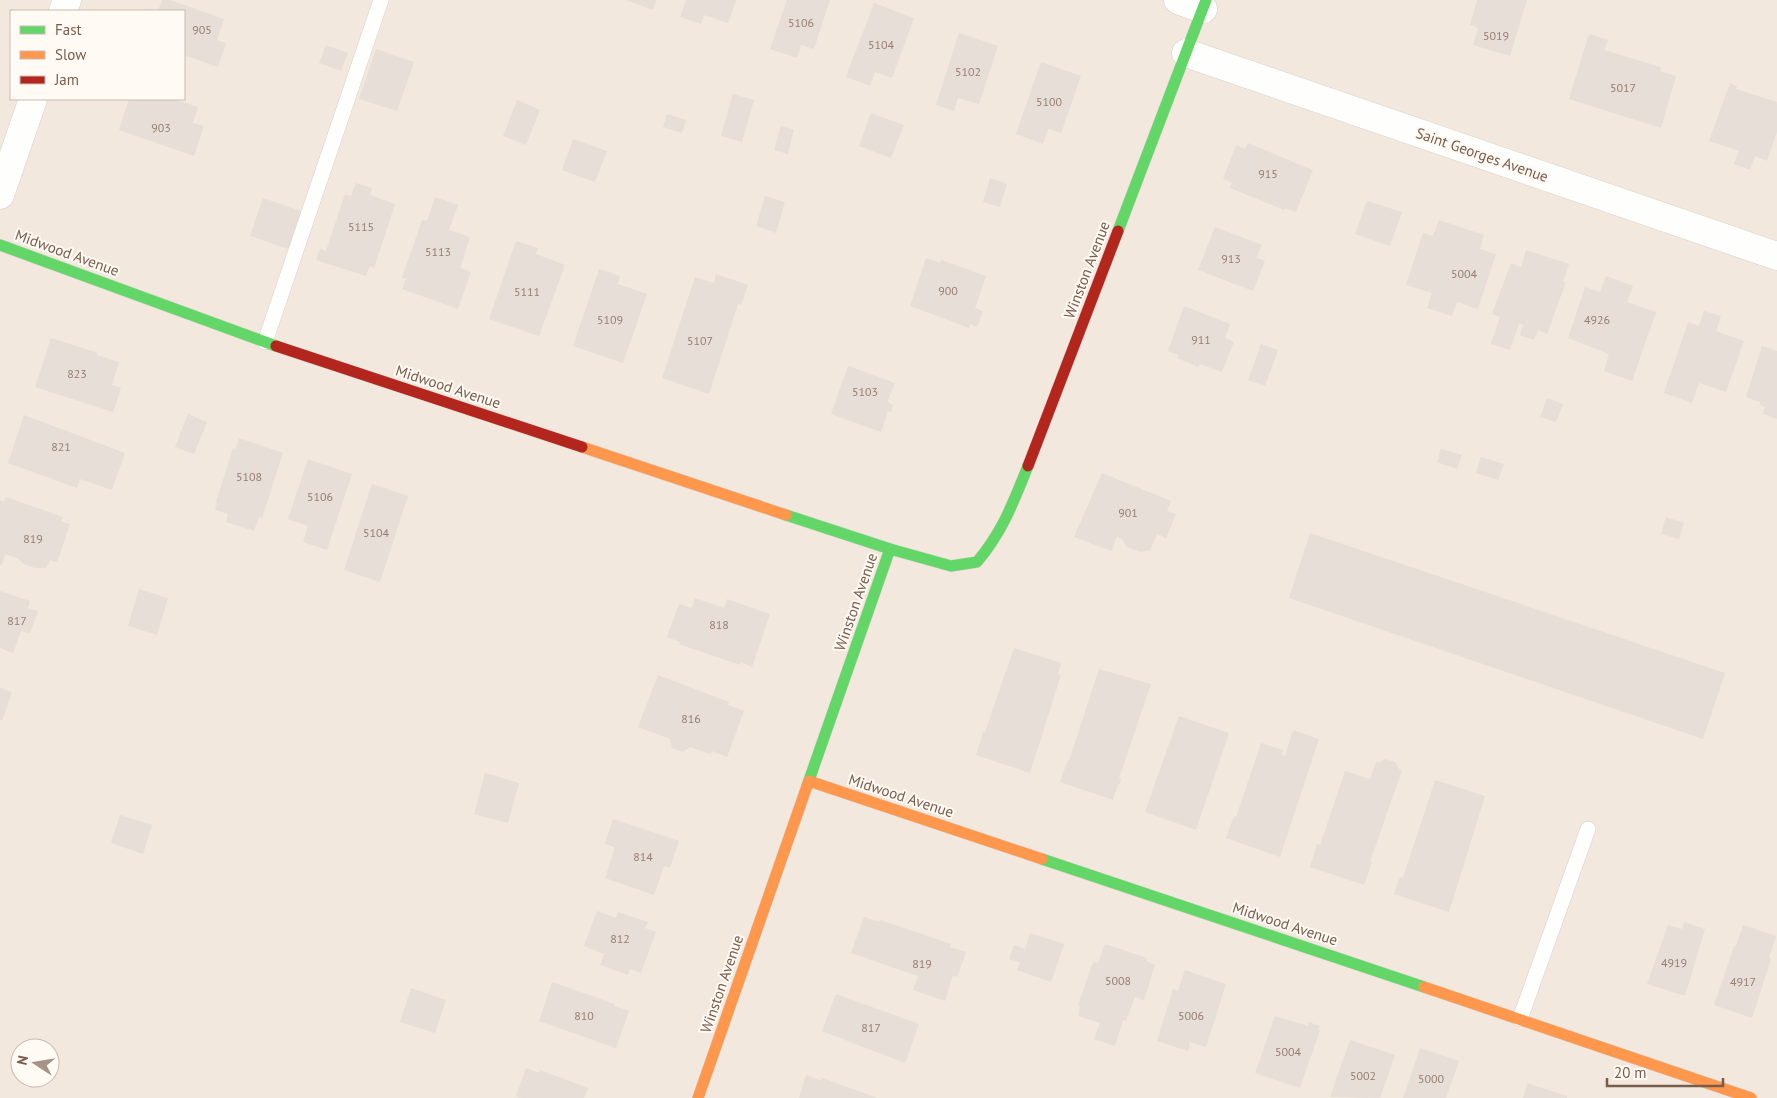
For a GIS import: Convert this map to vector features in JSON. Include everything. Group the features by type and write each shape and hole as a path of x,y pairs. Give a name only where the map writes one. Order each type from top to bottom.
{"street":[{"name":"Winston Avenue","path":"698,1098 890,549 951,566 977,562 993,543 1010,512 1186,53 1196,3"},
{"name":"Saint Georges Avenue","path":"1186,53 1777,256"},
{"path":"0,195 33,100"},
{"name":"Midwood Avenue","path":"0,245 265,342 890,549"},
{"name":"Midwood Avenue","path":"809,781 1751,1098"}],"lane":[{"path":"265,342 380,0"},
{"path":"1520,1019 1588,828"}],"shaded area":[{"path":"0,0 1777,0 1777,1098 0,1098"}],"building":[{"path":"162,0 170,0 224,19 217,40 226,43 218,67 185,55 185,10 158,10"},
{"path":"626,0 656,0 653,10"},
{"path":"686,0 736,0 728,23 704,15 701,24 680,17"},
{"path":"787,0 830,0 814,49 801,45 797,58 770,49"},
{"path":"1477,0 1527,0 1510,56 1473,45 1478,28 1470,25"},
{"path":"874,3 914,18 892,78 875,72 870,86 846,77"},
{"path":"959,33 998,46 979,104 958,98 954,111 936,105"},
{"path":"1589,34 1608,40 1604,50 1661,67 1660,71 1676,76 1661,128 1569,99"},
{"path":"326,45 348,53 341,71 319,63"},
{"path":"376,49 414,62 397,111 359,99"},
{"path":"1041,62 1081,76 1061,133 1048,129 1043,144 1016,134"},
{"path":"1730,83 1737,86 1736,89 1777,102 1777,132 1767,161 1755,156 1750,170 1734,164 1739,151 1709,141"},
{"path":"733,94 754,100 742,142 721,136"},
{"path":"129,100 177,100 198,107 193,123 204,126 194,156 119,130"},
{"path":"517,100 540,110 526,145 503,136"},
{"path":"871,113 904,125 891,158 859,146"},
{"path":"667,114 686,120 682,133 663,127"},
{"path":"781,126 794,130 788,154 774,150"},
{"path":"573,139 607,151 595,182 562,170"},
{"path":"1248,143 1313,170 1296,212 1285,208 1284,210 1230,188 1232,182 1223,179 1236,145 1245,149"},
{"path":"990,178 1007,184 1000,207 983,202"},
{"path":"356,183 372,188 370,195 395,204 374,268 370,266 366,276 316,260 320,249 326,251 345,194 351,196"},
{"path":"765,196 785,202 776,233 756,226"},
{"path":"435,197 458,205 449,230 470,237 460,268 471,272 458,309 402,289 406,279 402,278 422,220 427,221"},
{"path":"263,198 301,211 288,249 250,236"},
{"path":"1367,201 1402,212 1390,246 1355,234"},
{"path":"1439,220 1484,235 1480,249 1496,254 1478,309 1457,302 1452,316 1427,308 1432,293 1406,285 1423,233 1433,236"},
{"path":"1215,227 1262,245 1256,258 1265,261 1253,291 1198,270"},
{"path":"516,241 538,248 536,254 565,265 539,336 489,319"},
{"path":"1526,250 1569,264 1563,282 1566,282 1547,334 1538,330 1534,340 1520,335 1523,325 1519,324 1510,350 1491,344 1500,317 1492,314 1511,263 1521,267"},
{"path":"926,258 940,263 941,260 986,276 975,308 983,311 977,327 970,324 969,328 910,306"},
{"path":"599,269 620,276 618,284 647,294 623,363 573,346"},
{"path":"716,274 748,285 741,305 738,304 709,394 662,378 695,277 714,283"},
{"path":"1606,276 1633,286 1627,302 1656,312 1632,381 1604,371 1609,354 1568,338 1585,287 1600,292"},
{"path":"1184,306 1230,324 1225,338 1234,342 1222,372 1200,364 1198,367 1177,358 1179,355 1168,351"},
{"path":"1704,311 1721,316 1716,331 1744,341 1726,392 1699,383 1692,403 1664,393 1688,322 1699,326"},
{"path":"51,338 119,362 112,385 121,388 113,412 35,387"},
{"path":"1261,344 1278,350 1265,386 1248,380"},
{"path":"1762,346 1777,351 1777,419 1763,414 1765,407 1760,405 1760,402 1746,397"},
{"path":"848,366 895,383 887,402 893,405 891,412 888,411 881,432 831,414"},
{"path":"1547,398 1563,404 1556,422 1540,417"},
{"path":"188,414 207,422 194,454 175,447"},
{"path":"24,415 125,453 112,490 80,479 77,488 8,463"},
{"path":"239,438 283,453 262,518 259,517 254,531 226,522 228,514 215,510 233,448 236,449"},
{"path":"1441,449 1462,455 1457,469 1437,462"},
{"path":"1481,457 1504,464 1498,480 1476,473"},
{"path":"308,459 352,474 327,550 303,542 308,526 288,519"},
{"path":"1102,473 1171,501 1167,511 1176,514 1166,538 1157,534 1150,550 1141,552 1127,547 1122,539 1117,536 1112,551 1074,537"},
{"path":"372,484 408,496 380,582 344,570"},
{"path":"6,497 63,517 61,521 70,524 57,562 50,560 46,568 35,568 5,554 2,565 0,565 0,500 4,502"},
{"path":"1666,517 1684,523 1679,539 1661,534"},
{"path":"1310,533 1725,673 1703,739 1289,598"},
{"path":"139,589 168,598 157,635 128,626"},
{"path":"0,591 30,601 28,608 38,611 30,634 21,631 13,653 0,648"},
{"path":"695,598 724,608 727,599 770,614 752,667 740,662 740,665 679,644 680,642 667,637 679,604 692,608"},
{"path":"1014,648 1061,663 1058,674 1061,675 1030,773 976,755"},
{"path":"1099,669 1151,684 1119,778 1121,779 1120,784 1118,784 1113,800 1060,782 1069,761"},
{"path":"658,675 729,702 728,705 744,711 727,757 712,751 710,754 690,747 683,752 672,748 670,739 638,727"},
{"path":"0,688 12,692 2,721 0,720"},
{"path":"1179,716 1229,733 1196,830 1145,812"},
{"path":"1293,730 1319,739 1280,857 1226,838 1234,816 1236,817 1261,743 1283,750 1282,755 1285,756"},
{"path":"1385,759 1395,762 1399,769 1402,770 1370,862 1372,863 1364,885 1310,867 1317,844 1320,845 1345,771 1370,779 1376,762 1379,763"},
{"path":"485,773 519,783 508,823 474,814"},
{"path":"1435,780 1485,796 1449,912 1394,894 1400,877 1403,878"},
{"path":"120,815 152,825 143,854 111,843"},
{"path":"613,819 679,841 670,868 664,866 654,895 605,878 615,847 605,844"},
{"path":"597,911 616,918 618,912 648,922 645,928 656,932 641,973 630,969 628,975 600,965 604,954 584,946"},
{"path":"864,917 879,922 880,920 951,944 950,947 966,952 957,977 953,975 945,1001 913,990 918,976 851,953"},
{"path":"1684,922 1705,929 1685,996 1647,984 1668,925 1682,929"},
{"path":"1743,925 1776,936 1769,958 1771,959 1752,1018 1714,1005"},
{"path":"1030,933 1064,944 1051,982 1017,970 1020,962 1009,959 1014,945 1025,949"},
{"path":"1105,944 1147,958 1146,961 1155,965 1144,1000 1135,997 1126,1021 1123,1020 1115,1046 1094,1039 1100,1023 1078,1016 1080,1006 1078,1006 1093,962 1098,963"},
{"path":"1185,970 1226,984 1206,1047 1190,1042 1188,1051 1157,1041 1173,989 1178,991"},
{"path":"552,982 615,1004 614,1006 629,1011 616,1048 539,1021"},
{"path":"411,988 446,1000 435,1033 400,1022"},
{"path":"836,994 919,1024 905,1063 822,1031"},
{"path":"1275,1016 1308,1026 1309,1022 1320,1026 1300,1088 1255,1073"},
{"path":"1350,1040 1395,1055 1380,1098 1330,1097"},
{"path":"1420,1048 1459,1061 1446,1098 1403,1098"},
{"path":"526,1068 539,1073 540,1070 588,1088 584,1098 521,1098 516,1096"},
{"path":"806,1075 822,1081 822,1078 878,1098 799,1098"},
{"path":"1527,1083 1567,1096 1567,1098 1523,1098"}],"traffic: fast":[{"path":"1118,231 1206,0"},
{"path":"0,245 276,346"},
{"path":"786,515 890,549 951,566 977,562 1001,528 1028,466"},
{"path":"807,786 890,549"},
{"path":"1042,859 1424,987"}],"traffic: slow":[{"path":"582,447 786,515"},
{"path":"809,781 1042,859"},
{"path":"698,1098 807,786"},
{"path":"1424,987 1751,1098"}],"traffic: jam":[{"path":"1028,466 1118,231"},
{"path":"276,346 582,447"}]}
